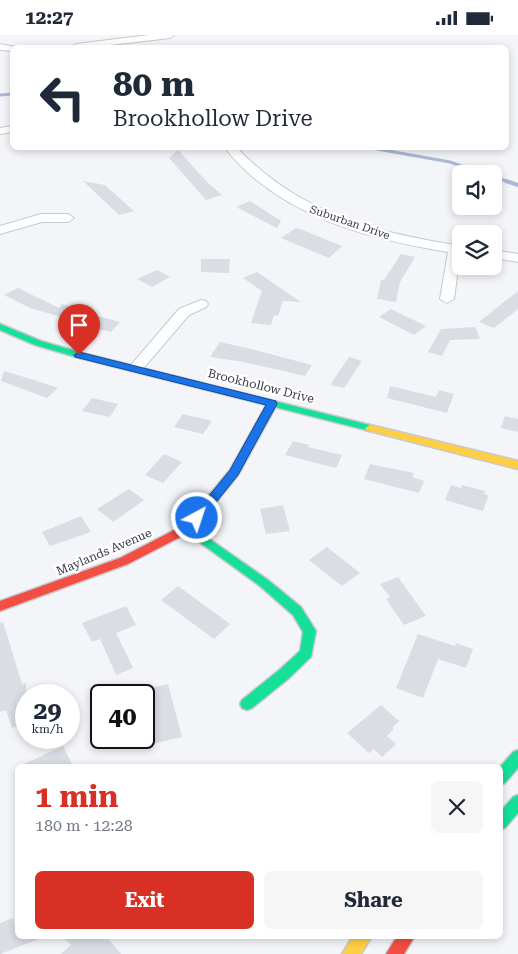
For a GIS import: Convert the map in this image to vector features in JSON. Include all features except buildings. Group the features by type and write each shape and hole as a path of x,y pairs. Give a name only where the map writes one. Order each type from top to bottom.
{"street":[{"path":"92,45 170,35"},
{"name":"Suburban Drive","path":"232,150 252,172 308,207 353,225 393,237 452,248"},
{"path":"0,230 41,218 68,218"},
{"path":"502,255 518,258"},
{"path":"448,299 453,275"},
{"path":"136,368 184,312 200,304"},
{"name":"Brookhollow Drive","path":"0,327 38,343 79,355 518,465"},
{"name":"Maylands Avenue","path":"0,606 124,561 188,528 234,472 272,404"},
{"path":"188,528 264,583 297,611 310,631 306,653 283,675 247,704"},
{"path":"503,774 518,757"},
{"path":"503,820 518,802"},
{"path":"350,954 362,939"},
{"path":"394,954 406,939"}],"waterway":[{"path":"0,95 10,94"},
{"path":"383,150 458,165"},
{"path":"502,180 510,182"},
{"path":"506,181 518,185"}],"traffic: fast":[{"path":"0,327 38,343 79,355 370,428"},
{"path":"188,528 264,583 297,611 310,631 306,653 283,675 247,704"},
{"path":"503,774 518,757"},
{"path":"503,820 518,802"}],"traffic: slow":[{"path":"213,498 234,472 272,404"},
{"path":"370,428 518,465"},
{"path":"350,954 362,939"}],"traffic: jam":[{"path":"0,606 124,561 188,528 213,498"},
{"path":"394,954 405,939"}],"route":[{"path":"79,355 272,404 234,472 197,518"}]}
